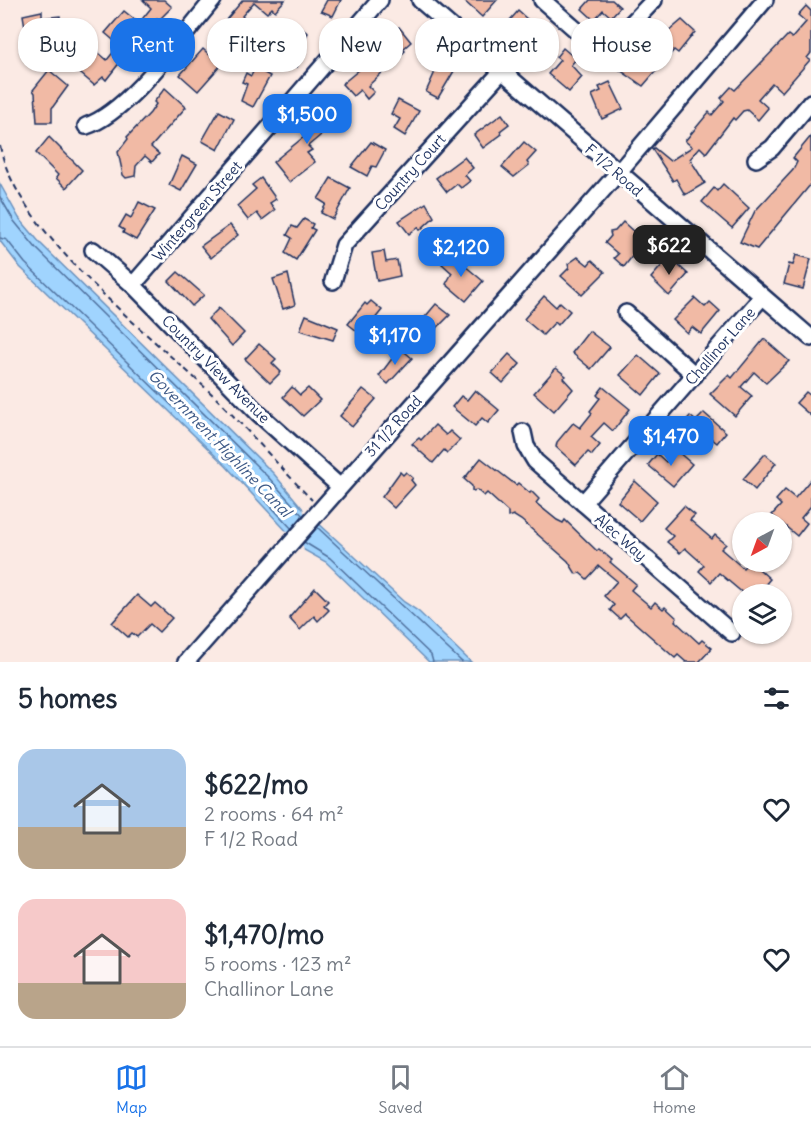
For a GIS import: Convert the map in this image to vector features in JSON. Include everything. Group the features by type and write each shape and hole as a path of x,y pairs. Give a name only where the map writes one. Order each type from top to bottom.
{"street":[{"path":"86,126 101,121 133,94 213,0"},
{"name":"Wintergreen Street","path":"133,285 380,0"},
{"name":"F 1/2 Road","path":"420,0 441,18"},
{"path":"542,0 591,42 609,47 654,0"},
{"name":"31 1/2 Road","path":"186,662 339,486 617,174 765,0"},
{"name":"Country Court","path":"333,281 344,245 500,72"},
{"name":"F 1/2 Road","path":"502,72 617,174 811,338"},
{"path":"756,159 772,148 811,102"},
{"name":"Country View Avenue","path":"93,250 133,285 258,412 339,486"},
{"name":"Challinor Lane","path":"583,504 762,297"},
{"path":"626,313 695,375"},
{"name":"Alec Way","path":"523,432 526,446 535,461 732,633"}],"path":[{"path":"0,146 3,162 30,211 67,257 221,403 317,512"}],"water":[{"name":"Government Highline Canal","path":"0,184 19,218 41,244 274,474 303,509 404,602 418,611 471,662 429,662 326,562 304,550 226,466 20,267 0,241"}],"pier":[{"path":"303,505 326,525 317,524 302,542 304,551 281,530 289,531 304,514"}],"building":[{"path":"143,0 164,0 172,7 161,18 143,18 151,8"},
{"path":"243,0 285,0 275,11 272,8 267,13 254,2 242,16 244,18 228,18"},
{"path":"327,0 341,0 333,16 321,11"},
{"path":"463,0 497,0 482,17"},
{"path":"590,0 612,0 620,7 611,17 603,10 596,18 592,18 582,9"},
{"path":"806,6 811,11 811,53 807,58 810,60 782,92 772,83 758,99 768,108 758,120 747,110 743,111 735,120 733,118 706,153 700,147 690,159 705,183 685,195 676,179 673,181 652,149 654,148 670,161 692,147 685,141 709,112 712,115 724,101 721,98 731,87 735,90 788,35 792,38 806,22 798,15"},
{"path":"42,11 42,18 24,18 23,15"},
{"path":"124,11 133,18 118,18"},
{"path":"518,11 526,18 512,18"},
{"path":"682,20 695,32 678,53 673,51 673,28"},
{"path":"110,27 110,37 105,33"},
{"path":"403,32 411,42 403,49"},
{"path":"563,48 571,55 571,72 577,72 582,77 569,92 548,74 559,72 559,53"},
{"path":"203,49 207,53 207,72 215,72 198,91 180,75 183,72 195,72 195,58"},
{"path":"98,52 107,60 110,56 110,72 112,72 106,80 103,77 94,85 79,72 98,72"},
{"path":"47,72 51,72 68,86 52,108 52,122 37,122 33,90"},
{"path":"253,72 262,72 270,76 253,107 241,101 247,84 242,82 246,73 251,76"},
{"path":"356,72 383,72 368,86 374,92 367,99 360,90 353,96 342,84"},
{"path":"435,72 453,72 438,98 426,92"},
{"path":"623,72 655,72 643,86"},
{"path":"610,82 623,109 602,119 592,95 601,91 599,87"},
{"path":"165,88 186,107 151,147 159,154 152,162 145,156 136,166 135,176 126,178 123,175 118,152 128,139 127,137 150,113 156,104 154,102"},
{"path":"398,100 419,111 405,136 394,129 400,119 391,114"},
{"path":"334,103 342,113 333,120 338,127 330,134 327,130 308,146 312,150 307,153 315,162 289,182 273,162 311,131 307,125"},
{"path":"219,111 234,119 218,150 202,141"},
{"path":"502,114 509,124 500,131 502,134 483,148 474,135"},
{"path":"811,136 811,184 757,249 740,242 755,211 793,170 797,162 793,158"},
{"path":"49,137 82,170 66,188 56,178 58,175 36,153"},
{"path":"371,142 385,150 376,167 372,166 367,176 351,167"},
{"path":"524,142 536,152 527,162 529,165 514,177 502,167"},
{"path":"182,156 197,164 181,191 169,185"},
{"path":"464,157 473,168 465,175 470,181 461,188 457,184 447,192 436,178"},
{"path":"261,178 276,199 270,203 275,210 262,220 257,213 248,220 237,206 256,189 252,185"},
{"path":"331,178 350,188 333,219 321,213 326,204 318,199"},
{"path":"723,184 749,208 732,228 702,202 714,188 717,191"},
{"path":"139,202 155,210 136,240 123,233 124,230 119,227 126,215 131,218"},
{"path":"426,203 434,217 420,230 418,227 409,234 399,221"},
{"path":"304,219 313,224 311,228 315,230 296,260 285,253 292,238 287,235 292,226 297,228"},
{"path":"623,222 644,241 624,267 614,258 618,254 605,243 611,236 610,232 615,231"},
{"path":"230,225 238,235 211,258 201,246"},
{"path":"384,251 386,262 397,260 400,276 377,281 372,253"},
{"path":"451,254 483,281 466,301 446,284 452,273 442,264"},
{"path":"796,255 811,259 803,289 784,284 789,264 793,265"},
{"path":"578,257 588,265 592,260 605,272 582,295 561,276 569,268 568,264"},
{"path":"669,257 688,274 669,296 651,278"},
{"path":"178,272 204,295 192,306 169,281"},
{"path":"288,274 295,305 283,309 273,279"},
{"path":"544,296 556,307 560,302 570,311 558,325 555,322 543,335 524,319"},
{"path":"695,298 705,307 710,302 720,311 701,334 692,327 687,333 673,320"},
{"path":"371,301 382,310 362,335 348,324 365,303 367,305"},
{"path":"436,304 450,315 425,340 414,330"},
{"path":"219,308 244,333 232,346 208,319"},
{"path":"306,315 338,328 333,340 300,330"},
{"path":"589,331 610,347 591,369 572,353"},
{"path":"764,339 789,361 766,383 754,372 741,387 752,396 735,416 710,394 729,375 732,378"},
{"path":"259,344 276,359 272,363 281,372 270,383 245,359"},
{"path":"400,348 412,358 388,384 379,376"},
{"path":"509,354 520,364 503,383 492,373"},
{"path":"638,355 660,374 643,395 620,375"},
{"path":"556,368 566,376 563,378 573,389 554,411 534,393"},
{"path":"292,387 300,395 308,388 320,400 303,416 283,397"},
{"path":"603,387 630,409 613,431 604,423 591,437 600,445 592,455 588,452 576,465 556,447 557,442 573,423 580,428 592,413 590,411 600,398 597,395"},
{"path":"363,389 376,399 352,427 340,416"},
{"path":"475,390 499,410 488,423 482,418 475,426 452,407 461,396 467,400"},
{"path":"806,392 811,396 811,416 796,403"},
{"path":"704,413 726,432 717,443 712,439 703,449 679,428 690,416 696,421"},
{"path":"435,425 446,435 450,431 460,440 447,453 444,450 433,463 412,444 419,438 421,440"},
{"path":"677,451 692,464 673,486 648,465 657,454 666,462"},
{"path":"765,454 776,463 755,490 743,479"},
{"path":"481,458 516,485 518,483 530,493 531,491 539,499 536,503 557,520 563,523 565,520 597,551 599,549 612,560 610,562 636,584 631,590 651,607 655,602 663,609 665,607 677,618 675,621 699,643 702,640 712,648 699,662 686,662 678,655 675,658 625,614 620,619 610,610 614,605 604,596 617,581 599,566 587,579 580,573 576,574 568,561 521,520 513,515 508,517 508,512 487,493 484,496 477,490 472,491 472,486 464,479"},
{"path":"400,472 403,475 406,472 413,478 411,480 415,485 394,508 382,497"},
{"path":"811,479 811,506 801,518 807,523 797,536 792,532 792,512 775,512 781,505 776,500 785,490 795,498"},
{"path":"635,481 657,501 640,521 618,502"},
{"path":"684,506 695,515 690,520 712,539 715,535 726,544 721,549 732,558 732,572 762,572 770,579 766,584 732,584 719,573 711,582 699,571 704,565 685,548 680,553 667,542 673,536 664,528"},
{"path":"315,588 328,601 324,605 329,610 318,621 314,616 300,630 289,618"},
{"path":"137,595 151,607 155,603 172,618 159,632 150,624 137,637 132,633 128,637 112,623"}]}
